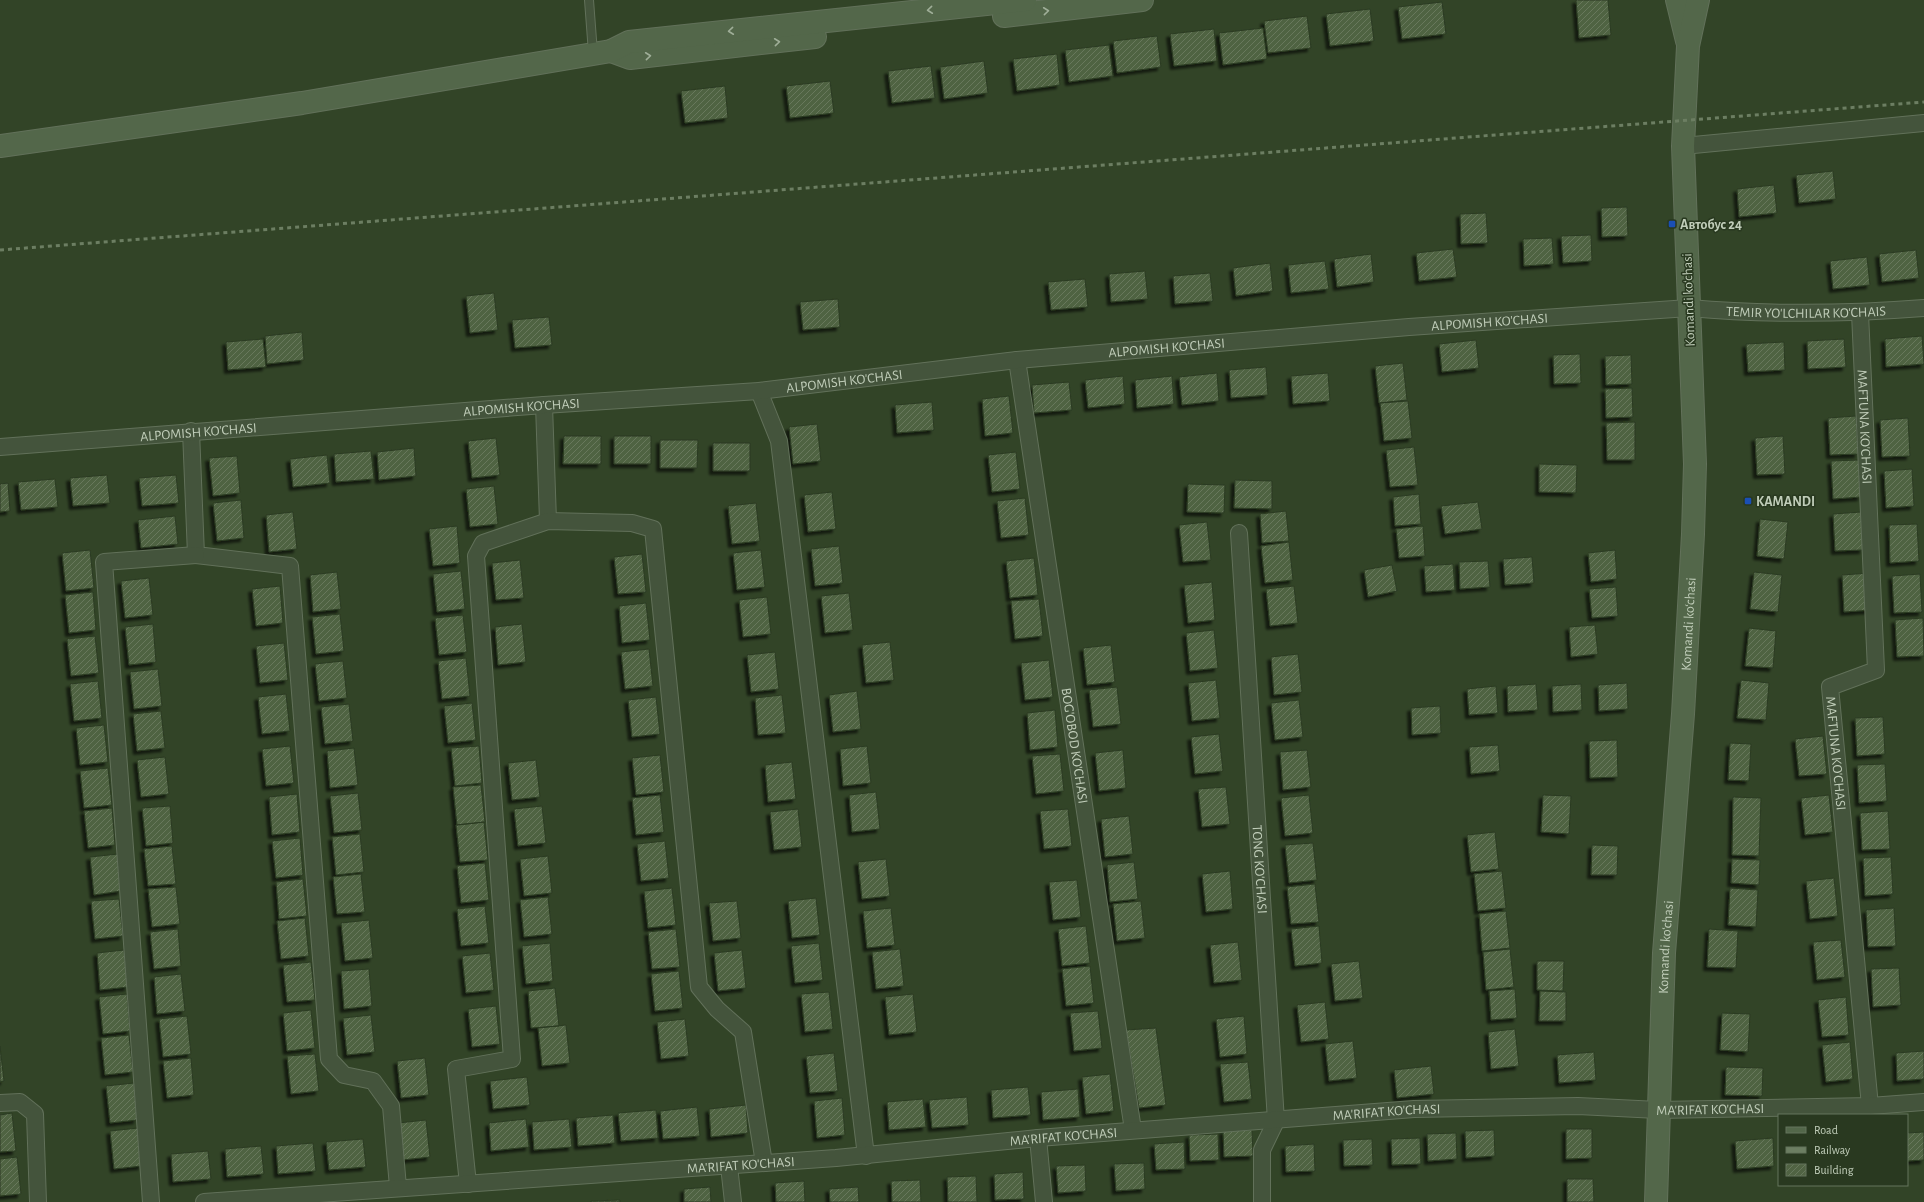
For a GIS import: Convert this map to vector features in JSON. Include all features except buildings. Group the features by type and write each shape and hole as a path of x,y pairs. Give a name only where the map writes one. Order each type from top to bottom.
{"main road":[{"path":"0,146 302,103 602,53 630,42 1024,0"},
{"path":"602,53 630,58 1142,0"},
{"name":"Komandi ko‘chasi","path":"1677,0 1688,46"},
{"name":"Komandi ko‘chasi","path":"1656,1202 1664,953 1683,714 1694,534 1695,464 1683,146 1688,46 1698,0"}],"street":[{"path":"1683,146 1924,123"},
{"name":"TEMIR YO'LCHILAR KO'CHAIS","path":"1688,308 1722,311 1860,313 1924,308"},
{"name":"ALPOMISH KO'CHASI","path":"0,447 191,431 759,391 1017,360 1409,327 1688,308"},
{"name":"MAFTUNA KO'CHASI","path":"1860,313 1876,670 1830,687 1870,1106"},
{"name":"BOG'OBOD KO'CHASI","path":"1017,360 1133,1130"},
{"path":"759,391 779,441 866,1156"},
{"path":"544,405 548,521"},
{"path":"191,431 196,555"},
{"path":"468,1184 456,1069 512,1059 476,556 484,543 548,521 632,523 654,529 699,987 717,1009 743,1032 764,1163"},
{"name":"TONG KO'CHASI","path":"1239,533 1276,1121 1262,1150 1262,1202"},
{"path":"151,1202 104,562 196,555 290,566 329,1060 344,1075 373,1081 391,1106 398,1188"},
{"path":"0,1102 20,1102 35,1114 38,1202"},
{"name":"MA'RIFAT KO'CHASI","path":"204,1202 366,1196 398,1188 866,1156 1038,1138 1133,1130 1276,1121 1414,1109 1578,1106 1658,1110 1870,1106 1924,1102"},
{"path":"1038,1138 1044,1202"},
{"path":"729,1166 733,1202"}],"lane":[{"path":"589,0 602,53"}],"railway":[{"path":"0,250 1924,102"}],"place":[{"name":"Автобус 24","path":"1672,224"},
{"name":"KAMANDI","path":"1748,501"}]}
